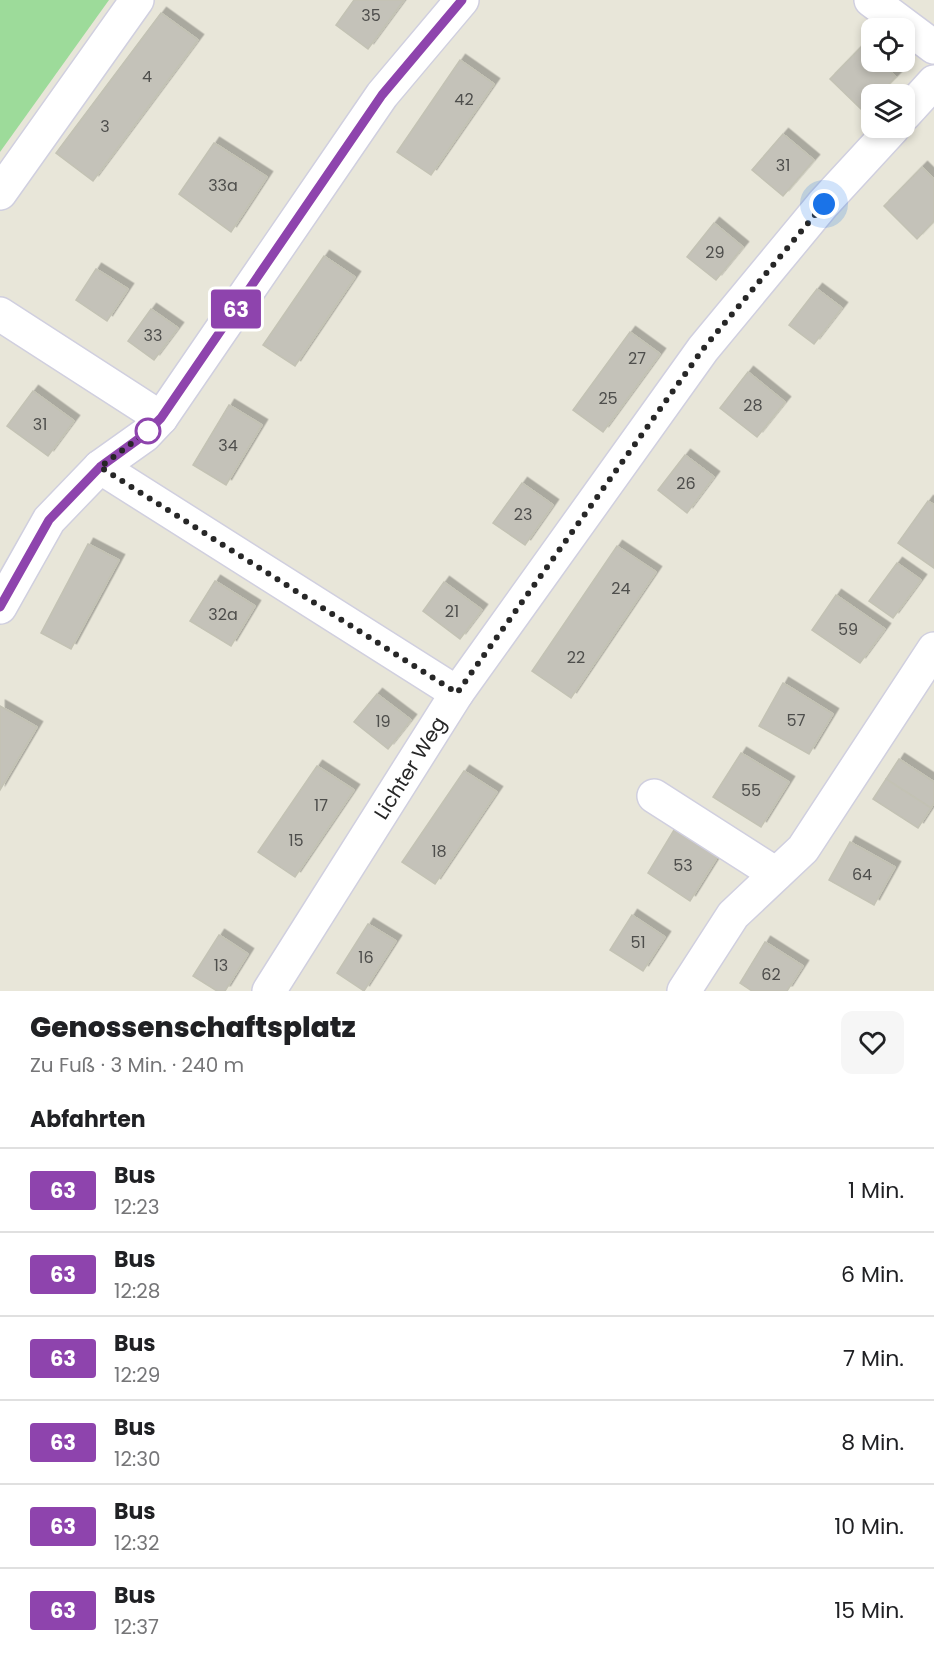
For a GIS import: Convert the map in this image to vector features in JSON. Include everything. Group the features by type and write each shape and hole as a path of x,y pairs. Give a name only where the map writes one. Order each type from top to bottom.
{"street":[{"path":"0,193 137,0"},
{"path":"0,607 49,520 100,467 144,435 161,418 382,95 462,0"},
{"path":"871,0 934,47"},
{"path":"915,103 934,82"},
{"name":"Lichter Weg","path":"269,991 457,693 703,349 824,204 884,138"},
{"path":"0,314 161,418"},
{"path":"100,467 457,693"},
{"path":"684,991 733,915 803,849 934,649"},
{"path":"654,796 776,874"}],"green space":[{"path":"0,0 109,0 0,152"}],"building":[{"path":"354,0 404,0 368,49 336,25"},
{"path":"161,13 198,40 93,181 56,153"},
{"path":"861,47 861,72 891,72 896,77 889,84 861,84 861,109 830,79"},
{"path":"460,60 494,84 431,175 397,152"},
{"path":"783,134 814,160 783,196 752,170"},
{"path":"214,143 267,177 231,232 179,194"},
{"path":"922,167 934,179 934,221 917,239 884,206"},
{"path":"714,223 743,247 716,280 687,257"},
{"path":"324,256 355,277 295,366 263,345"},
{"path":"96,269 128,289 107,321 76,300"},
{"path":"817,289 842,308 814,344 789,325"},
{"path":"151,309 178,328 154,360 128,341"},
{"path":"630,332 660,354 603,432 573,410"},
{"path":"748,372 785,402 757,437 720,408"},
{"path":"33,391 74,421 48,456 7,426"},
{"path":"229,405 262,425 226,485 193,465"},
{"path":"685,455 714,477 687,513 658,490"},
{"path":"522,483 553,505 525,545 493,523"},
{"path":"928,501 934,505 934,568 898,543"},
{"path":"88,544 119,560 71,649 41,633"},
{"path":"617,546 656,572 571,698 532,671"},
{"path":"897,563 921,580 893,618 869,601"},
{"path":"215,581 255,606 231,646 190,621"},
{"path":"444,582 482,610 460,639 423,611"},
{"path":"836,595 885,629 860,663 812,630"},
{"path":"783,683 833,714 809,754 759,726"},
{"path":"377,694 411,720 388,749 354,722"},
{"path":"0,706 37,727 0,790"},
{"path":"741,753 789,782 761,827 713,797"},
{"path":"899,759 934,782 934,803 931,808 886,779"},
{"path":"317,766 354,790 295,877 258,852"},
{"path":"464,771 497,792 435,884 402,862"},
{"path":"886,779 931,808 918,828 873,799"},
{"path":"674,830 718,856 690,901 648,873"},
{"path":"850,842 895,867 874,905 829,880"},
{"path":"632,915 665,937 643,971 610,950"},
{"path":"368,924 396,941 364,991 337,973"},
{"path":"219,935 248,954 225,991 217,991 193,976"},
{"path":"765,942 803,966 787,991 752,991 740,983"}],"bus line":[{"name":"63","path":"0,607 49,520 100,467 144,435 161,418 382,95 462,0"}],"route":[{"path":"148,431 100,467 457,693 703,349 824,204"}]}
